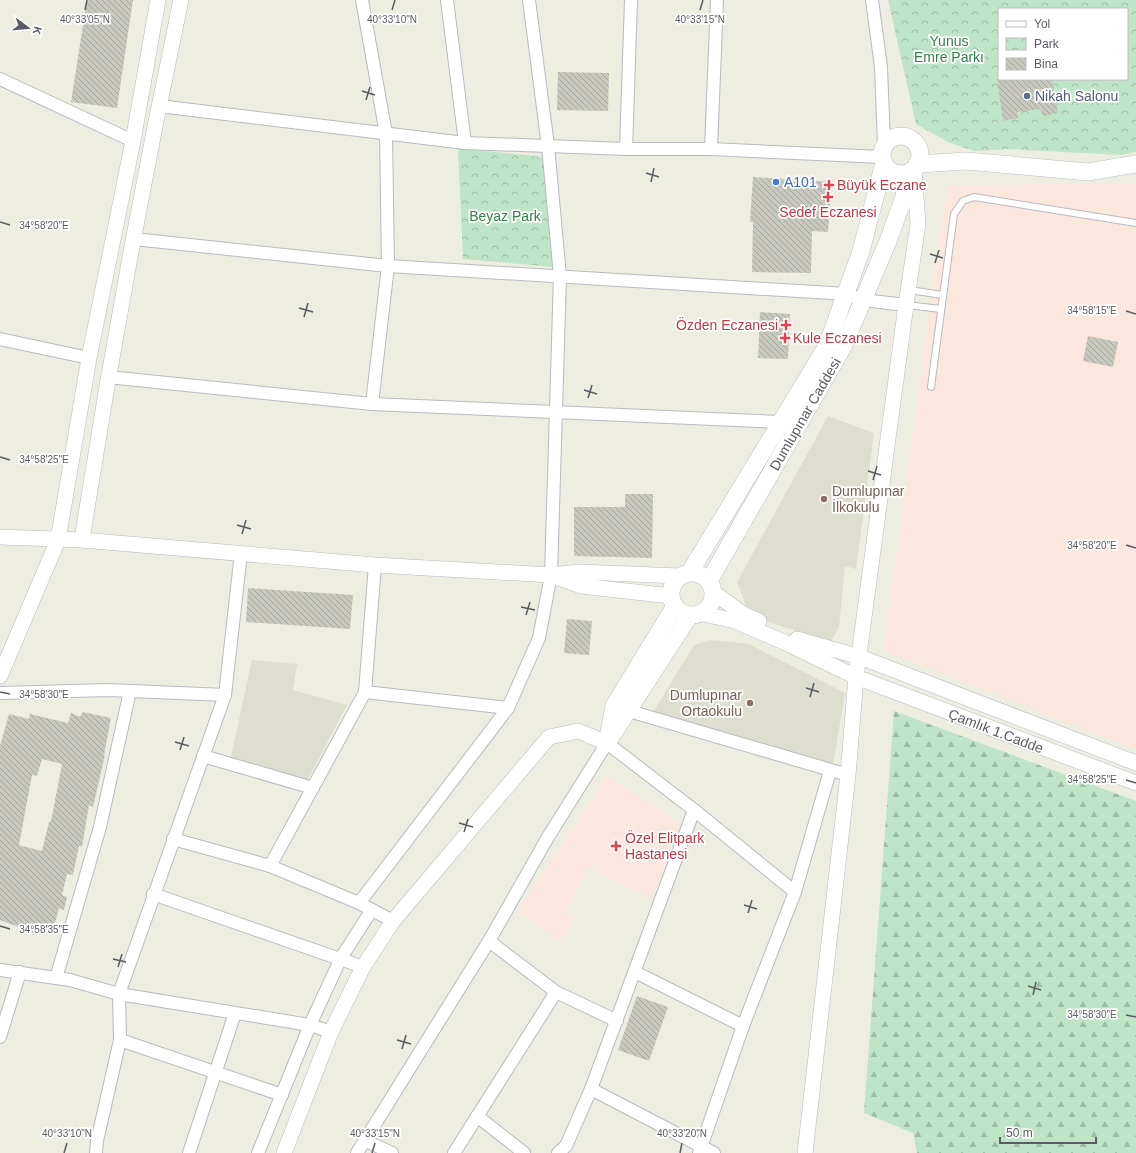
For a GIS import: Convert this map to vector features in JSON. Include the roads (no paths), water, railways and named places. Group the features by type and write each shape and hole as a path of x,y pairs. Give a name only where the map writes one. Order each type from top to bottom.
{"main road":[{"path":"915,163 911,139 899,136 888,140 883,155 892,172 904,174 915,163 967,161 1088,172 1136,164"},
{"name":"Dumlupınar Caddesi","path":"684,574 781,422 827,346 847,294 861,251 883,155"},
{"name":"Dumlupınar Caddesi","path":"711,586 844,345 900,207 915,163"},
{"path":"684,574 701,574 711,586 712,601 707,608 695,614 607,743 614,706 673,601 672,585 684,574"},
{"path":"673,601 682,612 695,614"}],"street":[{"path":"0,676 58,540 89,358 133,141 158,0"},
{"path":"82,540 108,377 159,106 181,0"},
{"path":"362,0 386,134 388,266 372,404"},
{"path":"448,0 465,143"},
{"path":"359,904 508,708 539,638 551,575 560,276 548,146 529,0"},
{"path":"626,149 631,0"},
{"path":"711,149 717,0"},
{"path":"159,106 465,143 626,149 711,149 883,155 881,67 872,0"},
{"path":"0,79 133,141"},
{"path":"805,1153 848,775 856,677 860,657 908,289 918,224 915,163"},
{"path":"134,239 388,266 847,294 863,300 906,304"},
{"path":"0,339 89,358"},
{"path":"108,377 372,404 781,422"},
{"path":"0,537 82,540 375,565 551,575 580,572 684,574"},
{"path":"96,1153 97,1141 120,1040 119,994 224,695 241,553"},
{"path":"270,866 365,692 375,565"},
{"path":"551,575 581,586 673,601"},
{"path":"711,586 743,614 798,640 860,657 1136,763"},
{"name":"Çamlık 1.Cadde","path":"695,614 735,621 786,643 856,677 1136,783"},
{"path":"0,693 130,692 224,695"},
{"path":"56,978 100,827 130,692"},
{"path":"365,692 508,708"},
{"path":"629,711 830,771 848,775"},
{"path":"284,1153 331,1032 363,967 393,921 549,737 578,731 607,743 694,810 795,892"},
{"path":"356,1153 489,940 548,837 607,743"},
{"path":"203,756 313,788"},
{"path":"701,1151 743,1026 795,892 830,771"},
{"path":"558,1153 566,1146 591,1089 694,810"},
{"path":"173,839 270,866 359,904 393,921"},
{"path":"154,894 341,958 363,967"},
{"path":"258,1153 310,1025 341,958 371,911"},
{"path":"489,940 556,992 617,1021"},
{"path":"0,970 56,978 119,994 310,1025 331,1032"},
{"path":"0,1037 20,972"},
{"path":"635,972 743,1026"},
{"path":"454,1153 556,992"},
{"path":"189,1153 235,1013"},
{"path":"120,1040 282,1095"},
{"path":"591,1089 701,1151 714,1153"},
{"path":"477,1116 524,1153"},
{"path":"364,1140 392,1153"}],"lane":[{"path":"931,387 954,214 959,205 968,198 974,197 1136,223"},
{"path":"908,289 943,295"},
{"path":"906,304 941,309"}],"place":[{"name":"Nikah Salonu","path":"1027,96"},
{"name":"A101","path":"776,182"},
{"name":"Büyük Eczane","path":"829,185"},
{"name":"Sedef Eczanesi","path":"828,197"},
{"name":"Özden Eczanesi","path":"786,325"},
{"name":"Kule Eczanesi","path":"785,338"},
{"name":"Dumlupınar İlkokulu","path":"824,499"},
{"name":"Dumlupınar Ortaokulu","path":"750,703"},
{"name":"Özel Elitpark Hastanesi","path":"616,846"}],"park label":[{"name":"Yunus Emre Parkı","path":"949,50"},
{"name":"Beyaz Park","path":"505,216"}]}
